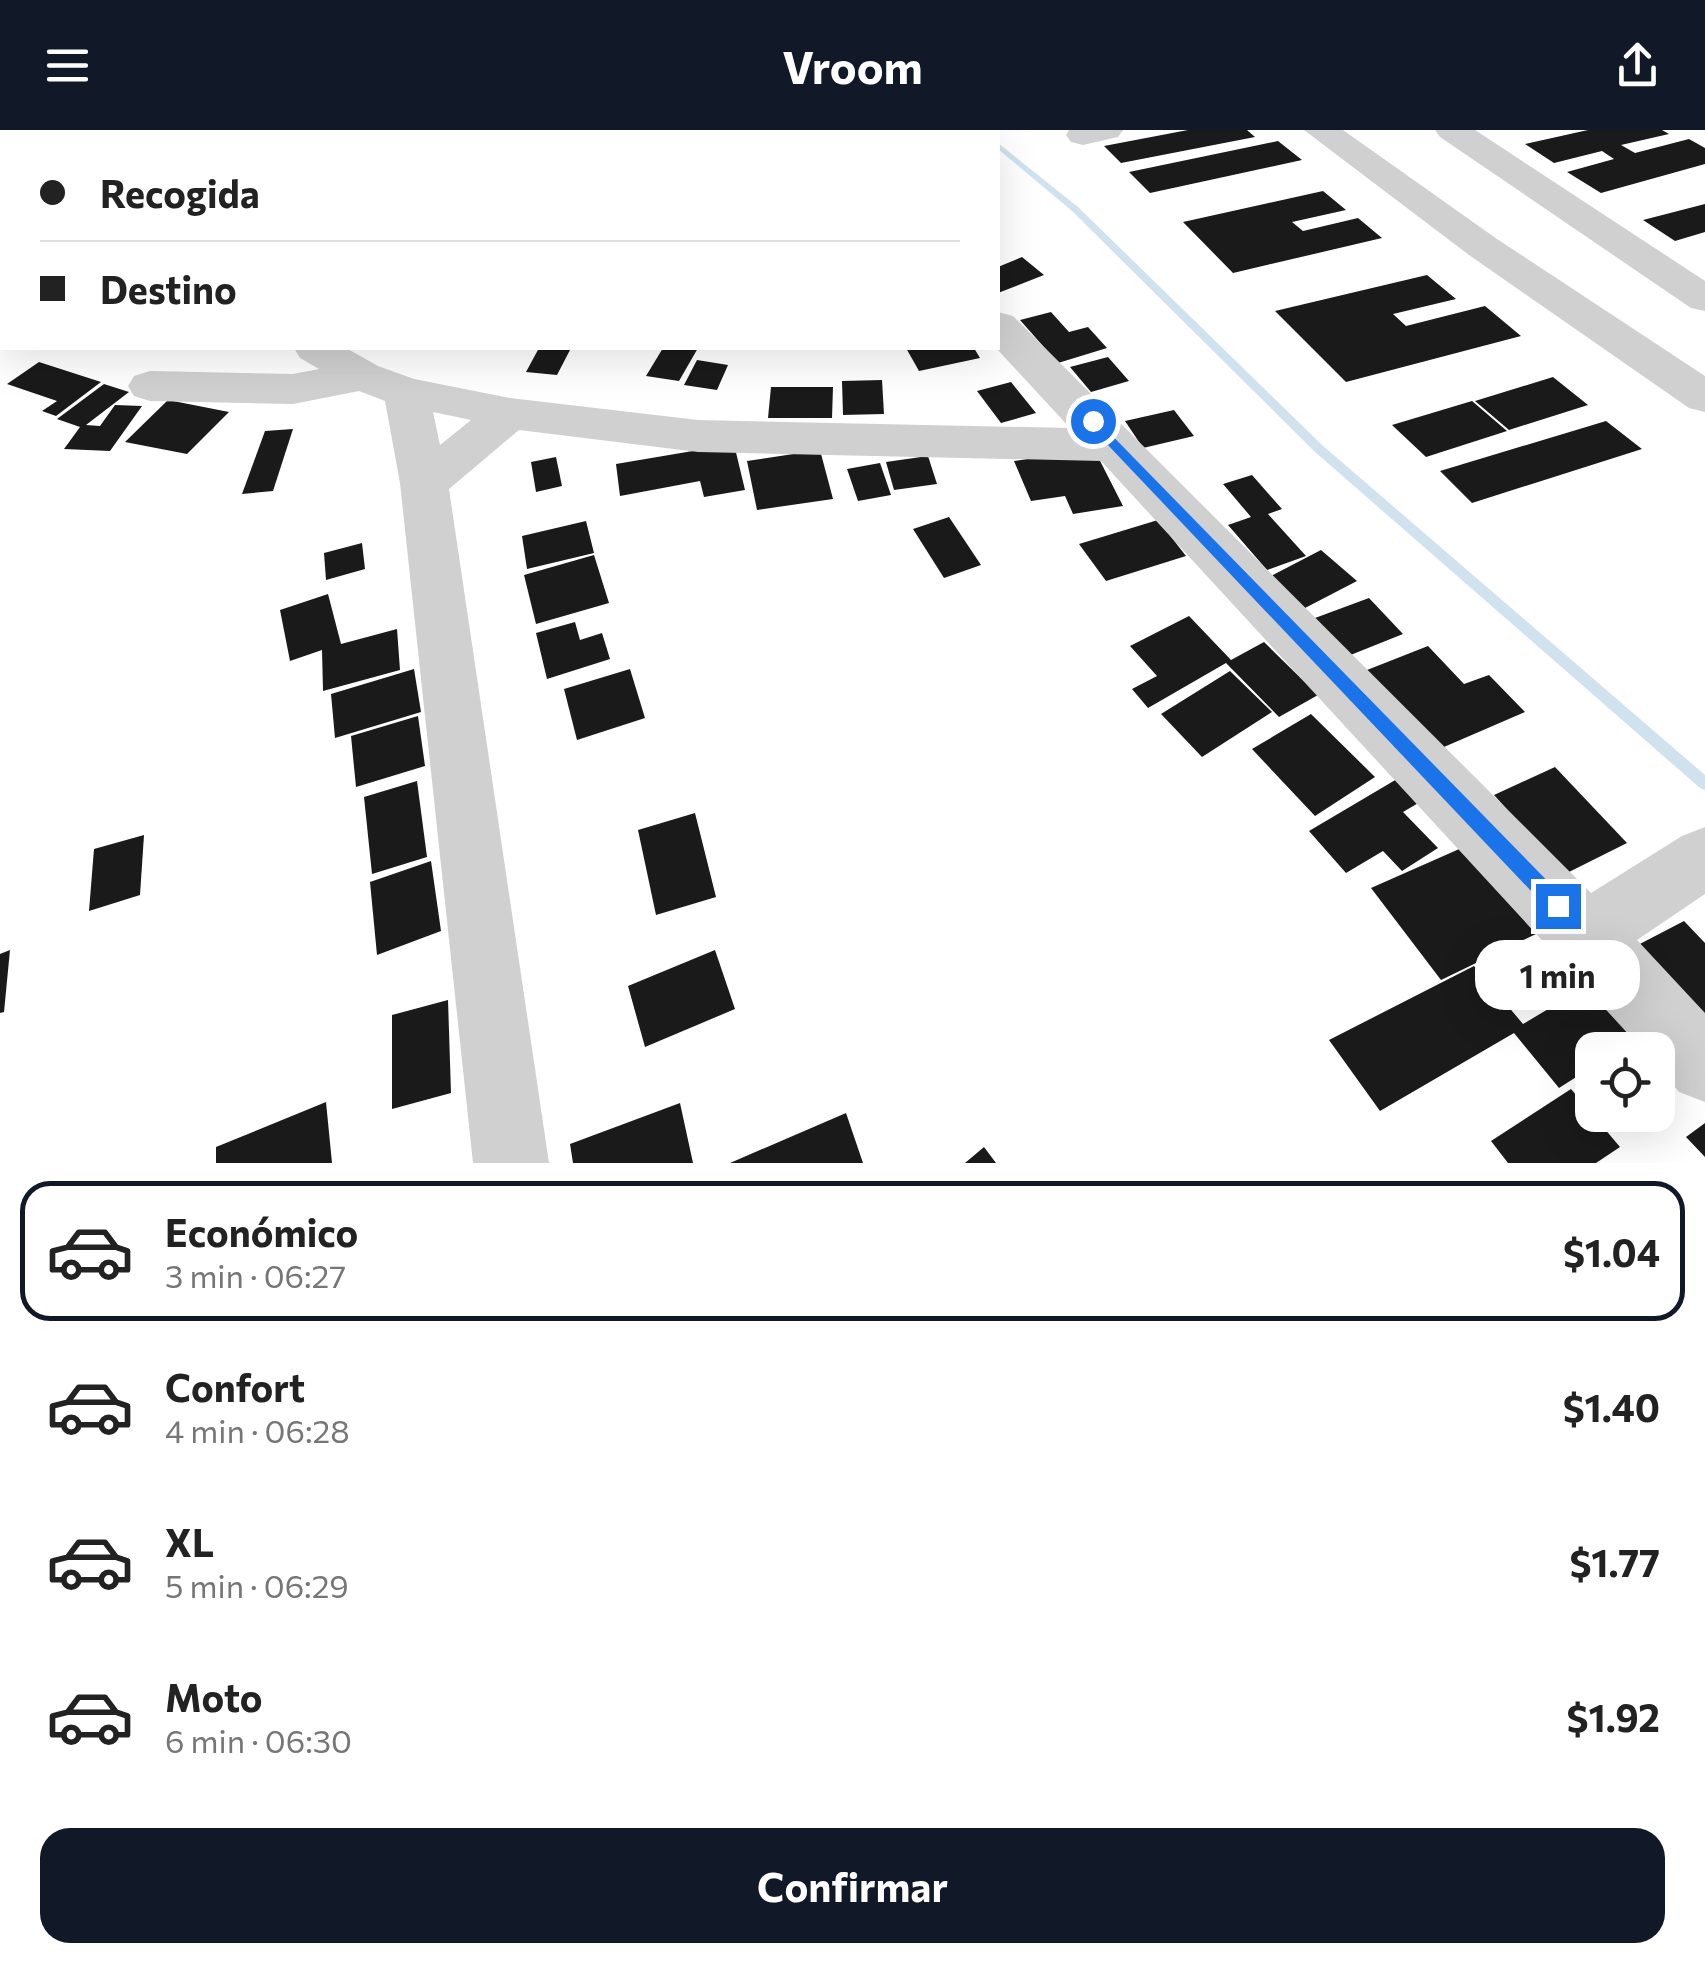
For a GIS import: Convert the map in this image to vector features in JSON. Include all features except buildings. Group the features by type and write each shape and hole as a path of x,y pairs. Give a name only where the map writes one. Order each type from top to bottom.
{"street":[{"path":"1321,130 1705,398"},
{"path":"1452,130 1705,299"},
{"path":"1000,328 1586,934 1705,1066"},
{"path":"319,350 384,384 510,414 698,436 1117,445"},
{"path":"150,386 293,390 384,384"},
{"path":"384,384 424,483 511,1163"},
{"path":"424,483 510,414"},
{"path":"1586,934 1693,864"}],"waterway":[{"path":"1000,147 1075,209 1318,448 1705,784"}],"route":[{"path":"1093,421 1558,906"}]}
